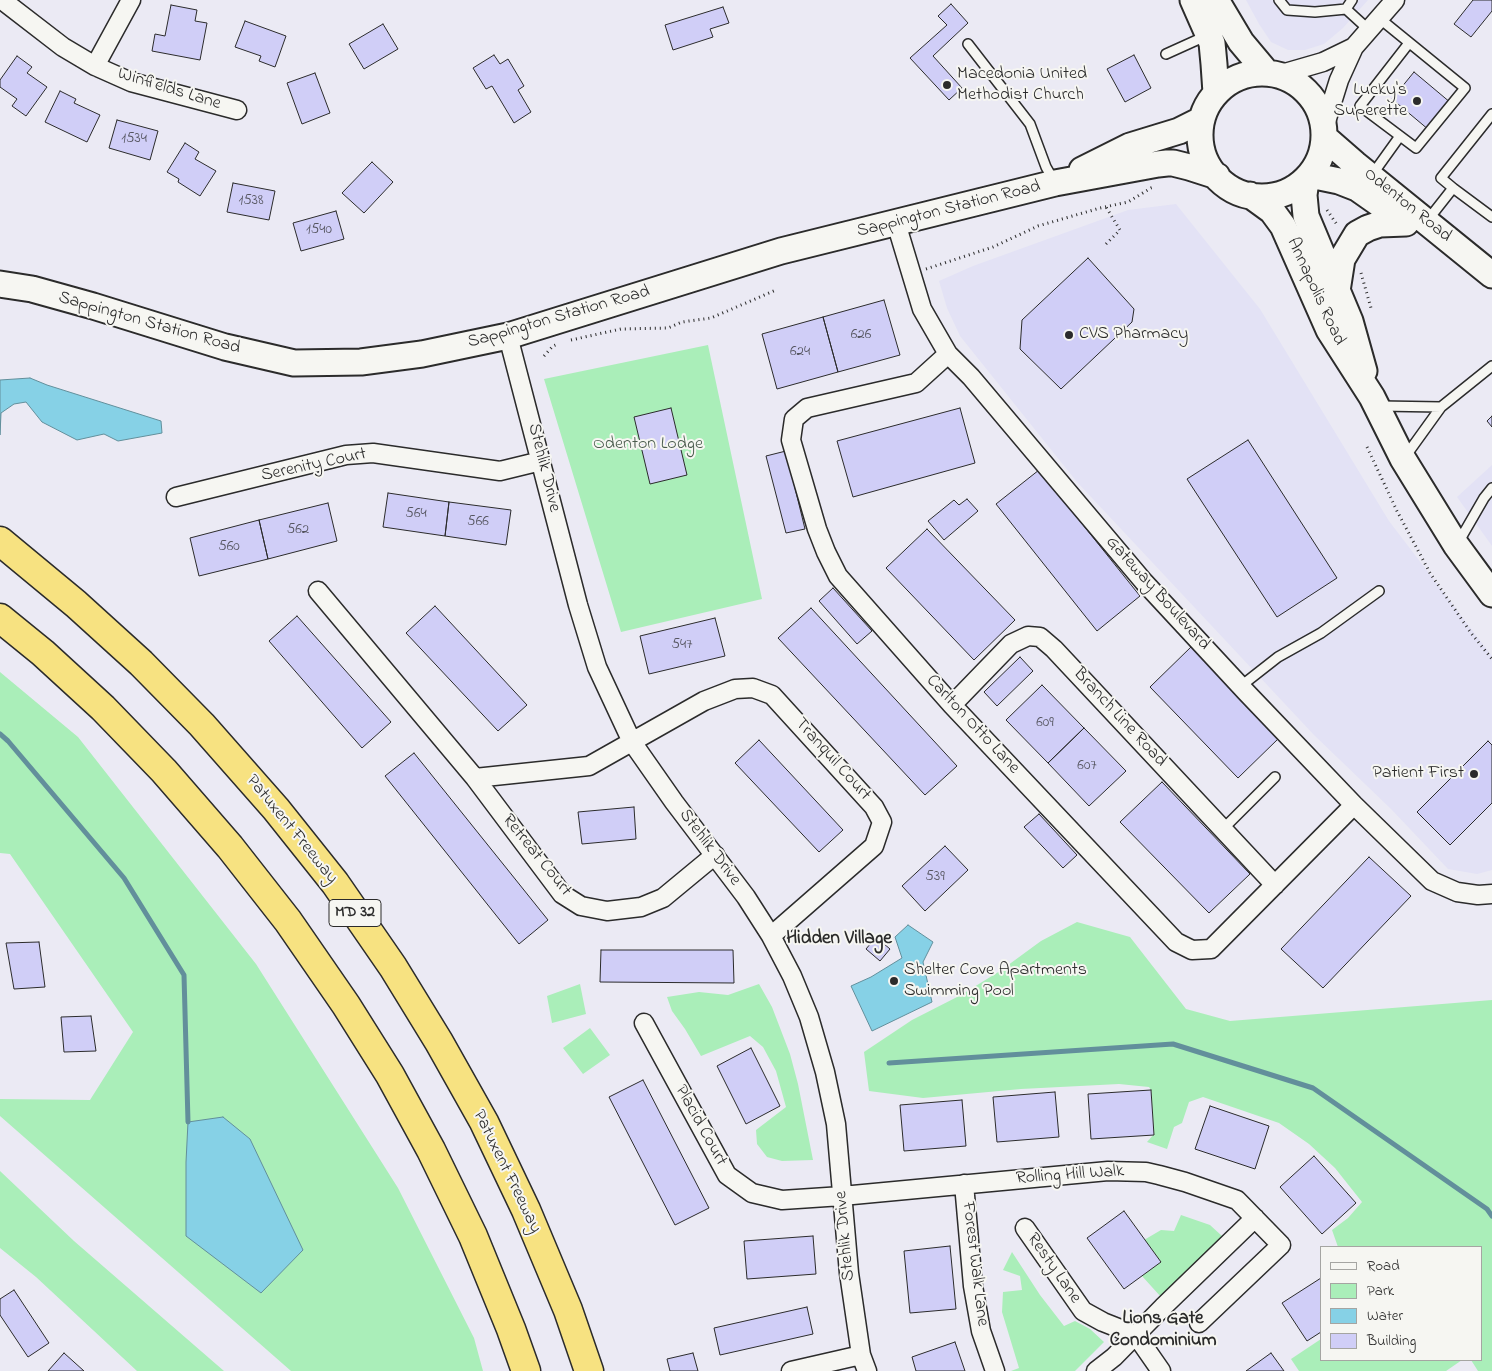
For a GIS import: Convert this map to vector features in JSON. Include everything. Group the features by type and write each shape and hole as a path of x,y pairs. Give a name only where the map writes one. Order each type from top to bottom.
{"highway":[{"name":"Patuxent Freeway","path":"0,541 76,604 148,670 202,725 276,809 335,884 408,992 439,1042 484,1122 526,1210 568,1310 589,1371"},
{"path":"0,618 43,653 96,702 164,770 230,847 288,921 346,1005 390,1075 431,1150 474,1236 512,1329 526,1371"}],"main road":[{"path":"1193,0 1212,43 1216,93"},
{"path":"1216,0 1241,42 1273,74"},
{"path":"1251,74 1273,74 1288,78 1306,91 1318,108 1324,132 1321,155 1308,177 1288,192 1260,197 1240,193 1223,183 1210,169 1203,154 1200,137 1201,120 1207,106 1216,93 1232,80 1251,74"},
{"name":"Sappington Station Road","path":"1055,183 1130,146 1179,131 1201,120"},
{"name":"Odenton Road","path":"1324,132 1336,149 1371,177 1472,272 1492,285"},
{"name":"Sappington Station Road","path":"0,284 32,289 225,347 294,363 361,362 422,354 508,336 781,251 1055,183 1167,163 1174,163 1217,176"},
{"name":"Odenton Road","path":"1308,177 1339,181 1357,188 1417,222 1492,275"},
{"name":"Annapolis Road","path":"1308,177 1304,194 1306,216 1350,321 1374,402"},
{"name":"Annapolis Road","path":"1250,195 1272,211 1283,226 1329,330 1374,402 1403,459 1456,545 1492,594"},
{"path":"1337,291 1342,259 1357,234 1380,224 1417,222"}],"street":[{"name":"Winfields Lane","path":"2,0 63,47 95,66 131,82 237,110"},
{"path":"95,66 131,0"},
{"path":"1324,132 1339,80 1354,47 1395,0"},
{"path":"1273,74 1322,62 1354,47"},
{"name":"Gateway Boulevard","path":"896,223 922,308 948,354 971,377 1144,582 1354,805 1432,881 1457,892 1478,895 1492,894"},
{"name":"Stehlik Drive","path":"508,336 578,605 597,667 632,742 674,802 746,897 771,936 792,976 809,1017 825,1072 836,1124 849,1273 864,1363"},
{"name":"Carlton Otto Lane","path":"948,354 916,383 807,408 794,419 791,440 817,530 838,576 952,705 1176,942 1192,950 1211,949 1354,805"},
{"name":"Serenity Court","path":"176,498 346,455 373,453 500,471 541,461"},
{"name":"Retreat Court","path":"318,591 475,778 562,894 581,906 607,911 641,907 663,898 715,855"},
{"name":"Branch Line Road","path":"952,705 1011,644 1028,636 1040,637 1054,649 1275,885"},
{"name":"Tranquil Court","path":"632,742 704,701 735,689 753,688 772,695 874,807 882,822 874,846 771,936"},
{"path":"475,778 589,766 632,742"},
{"name":"Placid Court","path":"644,1022 727,1175 752,1193 782,1200 842,1196"},
{"name":"Rolling Hill Walk","path":"842,1196 1108,1171 1146,1172 1185,1182 1236,1200 1281,1245 1199,1323"},
{"name":"Forest Walk Lane","path":"964,1184 973,1286 982,1331 995,1371"},
{"path":"1096,1371 1114,1357 1255,1218"},
{"name":"Resty Lane","path":"1025,1228 1083,1311 1103,1322 1136,1335"},
{"path":"1136,1335 1161,1371"},
{"path":"791,1371 864,1363"}],"lane":[{"path":"1279,0 1287,10 1315,12 1346,9 1409,43 1465,88 1416,148 1360,106 1409,43"},
{"path":"1346,9 1352,0"},
{"path":"1166,54 1208,35"},
{"path":"968,44 1030,124 1046,167 1055,183"},
{"path":"1492,114 1441,178 1492,217"},
{"path":"1371,177 1400,136"},
{"path":"1417,222 1453,188"},
{"path":"1403,459 1441,407 1492,366"},
{"path":"1374,402 1441,407"},
{"path":"1456,545 1492,488"},
{"path":"1241,686 1278,657 1321,632 1379,591"},
{"path":"1223,829 1275,778"}],"path":[{"path":"926,269 993,247 1038,226 1128,202 1151,188 1159,186"},
{"path":"1106,207 1120,230 1106,244"},
{"path":"570,340 621,329 668,328 682,322 711,318 776,290"},
{"path":"544,356 553,346 561,342"},
{"path":"1367,447 1397,511 1430,573 1471,633 1492,659"}],"shaded area":[{"path":"1246,0 1368,0 1343,28 1324,44 1305,50 1288,50 1271,42"},
{"path":"1176,204 1260,309 1389,521 1492,656 1492,870 1477,874 1448,869 1391,809 1314,735 1077,482 960,336 947,308 939,281 973,266 1128,210"},
{"path":"1492,465 1492,546 1457,497"}],"green space":[{"name":"Odenton Lodge","path":"708,345 762,599 621,632 544,379"},
{"path":"0,672 78,737 256,964 398,1188 474,1338 483,1371 291,1371 0,1116 0,1099 90,1100 133,1032 10,854 0,853"},
{"path":"1077,922 1130,937 1186,1009 1230,1021 1492,1000 1492,1371 1478,1371 1472,1361 1482,1361 1482,1246 1338,1246 1332,1230 1348,1218 1362,1202 1335,1168 1309,1144 1279,1123 1203,1097 1189,1102 1182,1123 1174,1127 1167,1149 1147,1142 1154,1134 1151,1090 1149,1087 1119,1084 1021,1089 923,1098 869,1091 864,1052 912,1020 961,995 1000,971 1041,941"},
{"path":"580,984 586,1014 552,1023 547,996"},
{"path":"759,984 772,1007 790,1054 813,1160 782,1161 767,1157 757,1144 756,1130 786,1107 776,1071 763,1047 750,1036 701,1056 672,1011 667,997 699,992 728,995"},
{"path":"590,1028 610,1055 583,1074 563,1048"},
{"path":"0,1171 74,1241 224,1371 137,1371 36,1277 0,1248"},
{"path":"1181,1215 1210,1225 1222,1236 1223,1240 1161,1297 1142,1276 1161,1262 1144,1240 1161,1230 1174,1231"},
{"path":"1012,1252 1040,1295 1064,1326 1075,1321 1090,1329 1104,1342 1075,1371 1011,1371 1019,1368 1002,1312 1003,1292 1022,1290 1020,1276 1003,1270"},
{"path":"1320,1340 1320,1361 1461,1361 1446,1371 1299,1371 1291,1359"}],"water":[{"path":"30,378 161,421 162,433 118,441 104,434 77,440 42,422 26,402 14,404 1,413 0,435 0,380"},
{"name":"Shelter Cove Apartments Swimming Pool","path":"908,925 933,942 923,962 932,1002 872,1031 851,986 871,977 902,958 895,937"},
{"path":"223,1117 250,1139 303,1250 261,1293 186,1236 188,1122"}],"building":[{"path":"1473,0 1492,0 1492,11 1471,37 1454,24"},
{"path":"951,4 968,23 933,56 962,88 949,100 910,58 947,25 938,16"},
{"path":"171,5 197,10 195,21 207,23 200,60 152,51 155,34 165,36"},
{"path":"723,7 729,23 710,29 713,37 673,50 665,25"},
{"path":"245,21 286,36 275,67 259,61 261,56 235,47"},
{"path":"383,24 398,49 364,69 349,44"},
{"path":"494,55 500,64 508,59 524,86 518,90 531,112 514,123 492,86 486,89 473,68"},
{"path":"1134,55 1151,88 1125,102 1107,69"},
{"path":"17,56 32,67 27,73 47,87 26,116 12,106 17,99 0,87 0,80"},
{"path":"1414,72 1451,103 1429,130 1392,99"},
{"path":"315,73 330,113 302,124 287,83"},
{"path":"60,91 76,99 74,103 100,115 87,142 45,122"},
{"path":"117,120 158,131 150,160 109,148"},
{"path":"185,143 199,152 195,159 216,171 200,196 178,182 179,179 167,172"},
{"path":"372,162 393,182 364,213 342,193"},
{"path":"233,183 275,191 269,220 227,212"},
{"path":"336,211 344,239 301,251 293,223"},
{"name":"CVS Pharmacy","path":"1088,258 1134,309 1132,322 1061,389 1020,349 1022,320"},
{"path":"884,300 900,355 838,372 823,317"},
{"path":"823,317 838,372 777,389 762,334"},
{"path":"671,408 687,475 650,484 634,417"},
{"path":"960,408 975,463 853,497 837,441"},
{"path":"1492,416 1492,427 1487,421"},
{"path":"1248,440 1337,578 1277,617 1187,479"},
{"path":"786,451 805,529 786,533 766,456"},
{"path":"1039,470 1140,596 1097,631 996,504"},
{"path":"388,493 449,502 445,536 383,527"},
{"path":"967,499 978,511 944,540 928,521 954,500 959,505"},
{"path":"449,502 511,510 506,545 445,536"},
{"path":"328,503 337,541 268,559 259,520"},
{"path":"259,520 268,559 199,576 190,538"},
{"path":"927,529 1015,620 974,660 886,568"},
{"path":"833,588 872,631 857,644 819,601"},
{"path":"435,606 527,705 498,731 406,633"},
{"path":"811,608 957,766 925,795 778,638"},
{"path":"297,616 391,722 362,748 269,641"},
{"path":"715,618 725,656 649,674 640,636"},
{"path":"1191,647 1279,738 1238,778 1150,687"},
{"path":"1020,657 1033,671 997,706 984,692"},
{"path":"1042,685 1084,728 1048,763 1006,720"},
{"path":"1084,728 1126,771 1089,806 1048,763"},
{"path":"759,740 843,830 819,852 735,763"},
{"name":"Patient First","path":"1488,741 1492,745 1492,803 1450,845 1417,812"},
{"path":"414,753 548,920 519,944 385,776"},
{"path":"1162,782 1250,874 1209,913 1120,822"},
{"path":"634,807 636,839 582,844 578,812"},
{"path":"1039,814 1077,855 1063,868 1024,827"},
{"path":"945,846 968,870 925,911 902,886"},
{"path":"1369,857 1411,896 1323,988 1281,949"},
{"path":"876,937 890,949 880,961 866,949"},
{"path":"39,942 45,987 14,989 6,943"},
{"path":"601,950 733,950 734,983 600,982"},
{"path":"91,1016 96,1051 64,1052 61,1017"},
{"path":"751,1048 780,1106 746,1124 717,1066"},
{"path":"643,1080 709,1208 675,1225 609,1097"},
{"path":"1151,1090 1154,1135 1091,1139 1088,1094"},
{"path":"1055,1092 1059,1137 997,1142 993,1097"},
{"path":"962,1100 966,1146 904,1151 900,1105"},
{"path":"1210,1106 1269,1126 1255,1169 1195,1149"},
{"path":"1314,1156 1356,1203 1322,1234 1280,1187"},
{"path":"1124,1211 1161,1262 1124,1289 1087,1238"},
{"path":"813,1236 816,1274 747,1279 744,1241"},
{"path":"950,1246 956,1309 910,1313 904,1251"},
{"path":"1320,1279 1320,1333 1307,1341 1282,1303"},
{"path":"14,1290 49,1343 28,1357 0,1315 0,1299"},
{"path":"807,1307 813,1334 720,1355 714,1328"},
{"path":"955,1342 965,1371 916,1371 912,1357"},
{"path":"64,1353 84,1371 48,1371"},
{"path":"693,1353 698,1371 670,1371 667,1359"},
{"path":"1271,1353 1284,1371 1246,1371"}],"waterway":[{"path":"0,734 124,878 184,975 188,1122"},
{"path":"889,1063 1173,1044 1313,1088 1487,1209 1492,1216"}],"place":[{"name":"Macedonia United Methodist Church","path":"947,85"},
{"name":"Lucky's Superette","path":"1417,101"},
{"name":"CVS Pharmacy","path":"1069,335"},
{"name":"Patient First","path":"1474,774"},
{"name":"Shelter Cove Apartments Swimming Pool","path":"894,981"}],"district":[{"name":"Hidden Village","path":"839,940"},
{"name":"Lions Gate Condominium","path":"1163,1331"}]}
